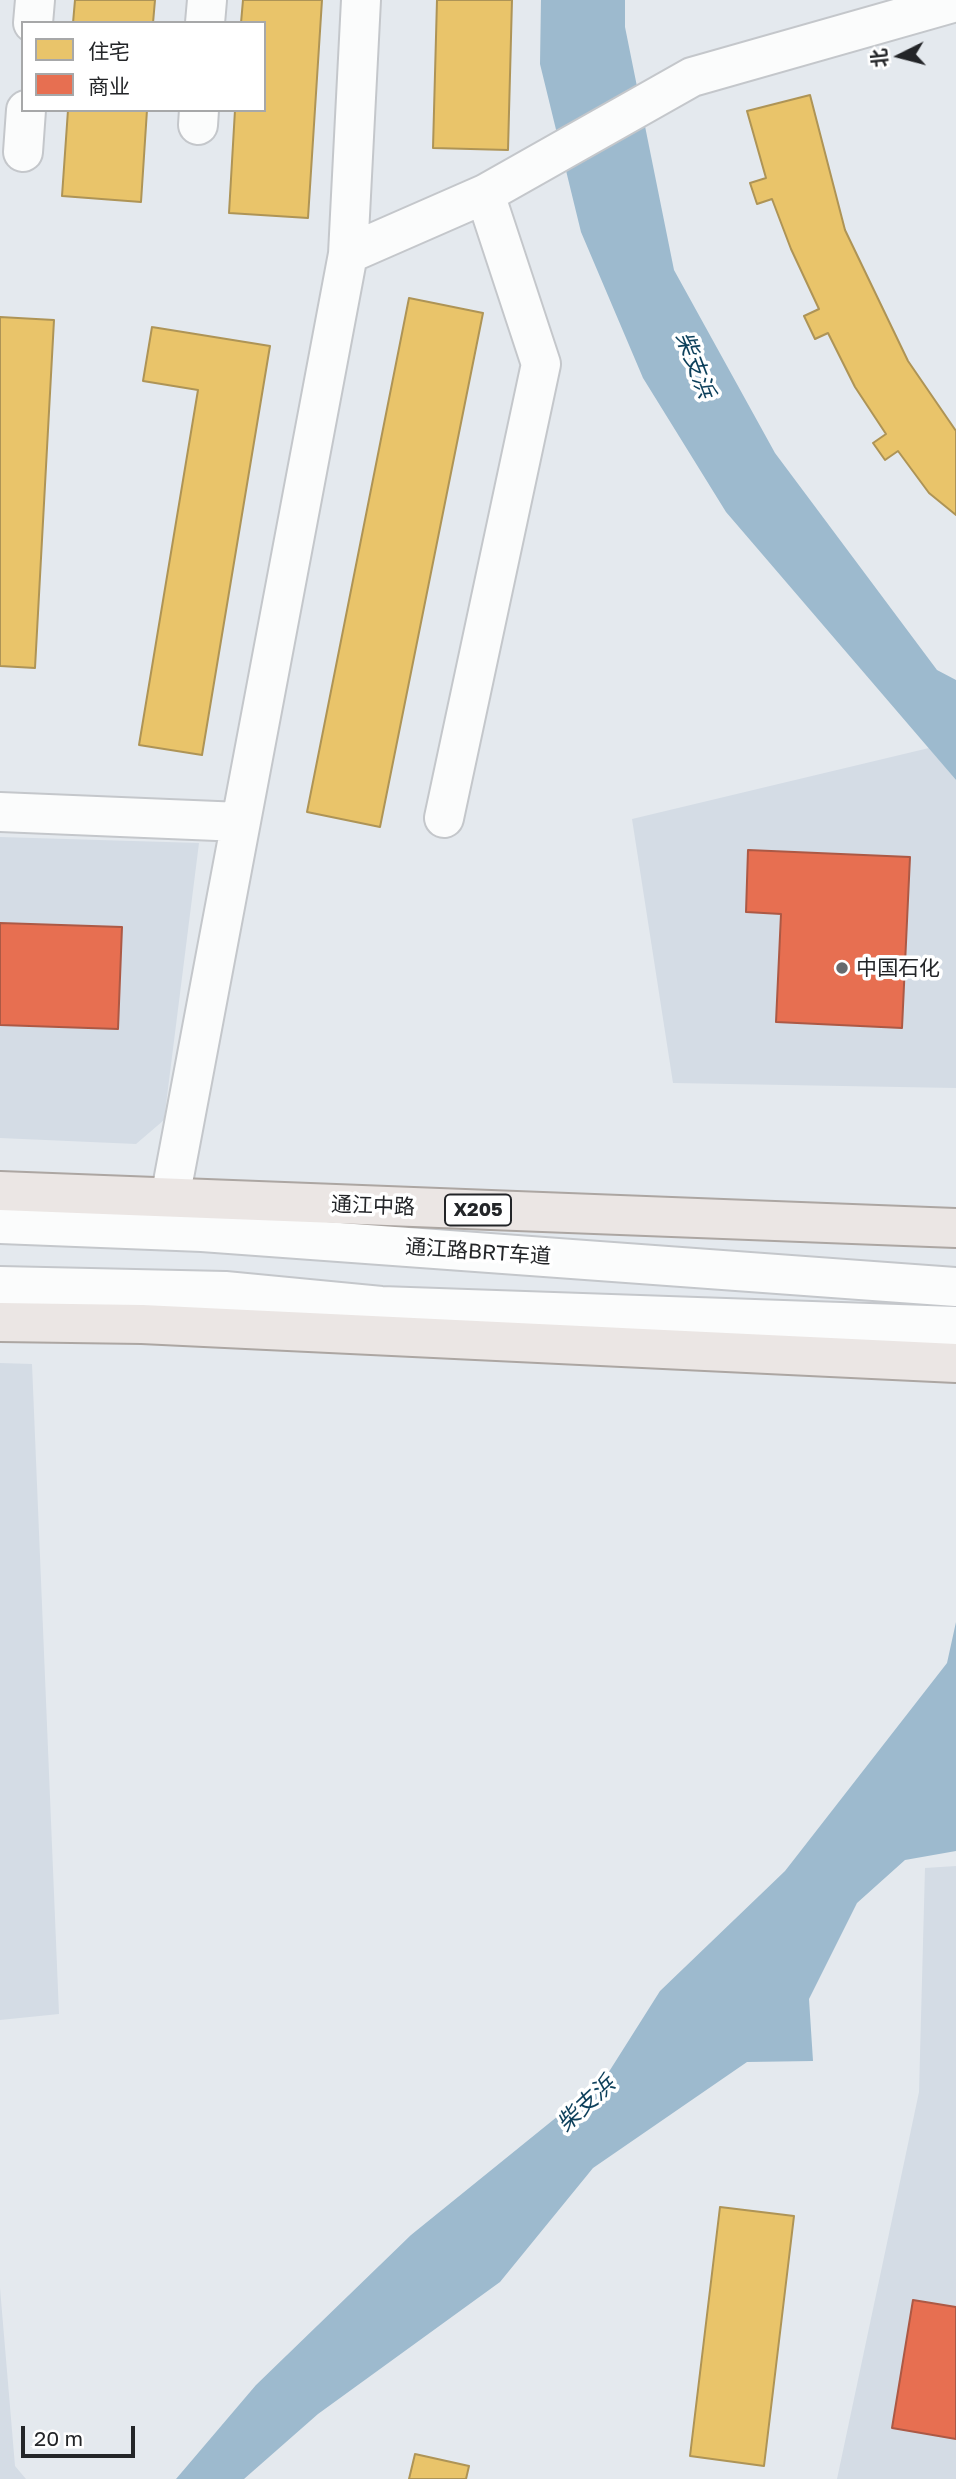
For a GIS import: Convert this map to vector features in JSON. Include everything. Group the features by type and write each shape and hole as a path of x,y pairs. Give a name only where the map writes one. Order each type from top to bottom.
{"main road":[{"name":"通江中路","path":"0,1191 956,1228"},
{"path":"0,1322 156,1325 952,1363"}],"street":[{"path":"33,21 35,0"},
{"path":"205,21 207,0"},
{"path":"170,1198 348,254 361,0"},
{"path":"348,254 485,194 692,77 956,2"},
{"path":"23,152 26,112"},
{"path":"444,818 541,364 485,194"},
{"path":"0,812 241,822"},
{"name":"通江路BRT车道","path":"0,1224 202,1232 956,1286"},
{"path":"0,1286 225,1292 381,1307 956,1326"}],"shaded area":[{"path":"929,748 956,780 956,1088 673,1083 632,819"},
{"path":"0,837 199,843 164,1120 136,1144 0,1138"},
{"path":"0,1363 32,1364 59,2014 0,2020"},
{"path":"956,1866 956,2479 837,2479 919,2092 925,1868"},
{"path":"0,2288 15,2466 26,2479 0,2479"}],"water":[{"name":"柴支浜","path":"541,0 625,0 625,27 674,270 775,453 937,670 956,680 956,780 726,512 643,378 581,232 540,64"},
{"name":"柴支浜","path":"956,1622 956,1851 905,1860 857,1903 809,1999 813,2061 747,2062 593,2168 500,2282 318,2414 244,2479 176,2479 256,2385 411,2235 605,2078 660,1991 785,1871 947,1663"}],"building: 住宅":[{"path":"75,0 155,0 153,21 73,21"},
{"path":"243,0 322,0 308,218 229,213 235,112 266,112 266,21 241,21"},
{"path":"437,0 512,0 508,150 433,148"},
{"path":"810,95 845,230 908,361 956,431 956,515 929,493 898,451 885,460 873,443 886,434 855,387 828,333 815,339 804,316 819,309 791,249 772,199 757,204 750,183 766,178 747,111"},
{"path":"68,112 147,112 141,202 62,196"},
{"path":"409,298 483,313 380,827 307,812"},
{"path":"0,317 54,320 35,668 0,666"},
{"path":"152,327 270,346 202,755 139,745 198,390 143,381"},
{"path":"720,2207 794,2216 764,2466 690,2456"},
{"path":"415,2454 469,2466 466,2479 409,2479"}],"building: 商业":[{"name":"中国石化","path":"748,850 910,857 902,1028 776,1022 781,914 746,912"},
{"path":"0,923 122,927 118,1029 0,1025"},
{"path":"913,2300 956,2307 956,2439 892,2428"}],"place":[{"name":"中国石化","path":"842,968"}]}
